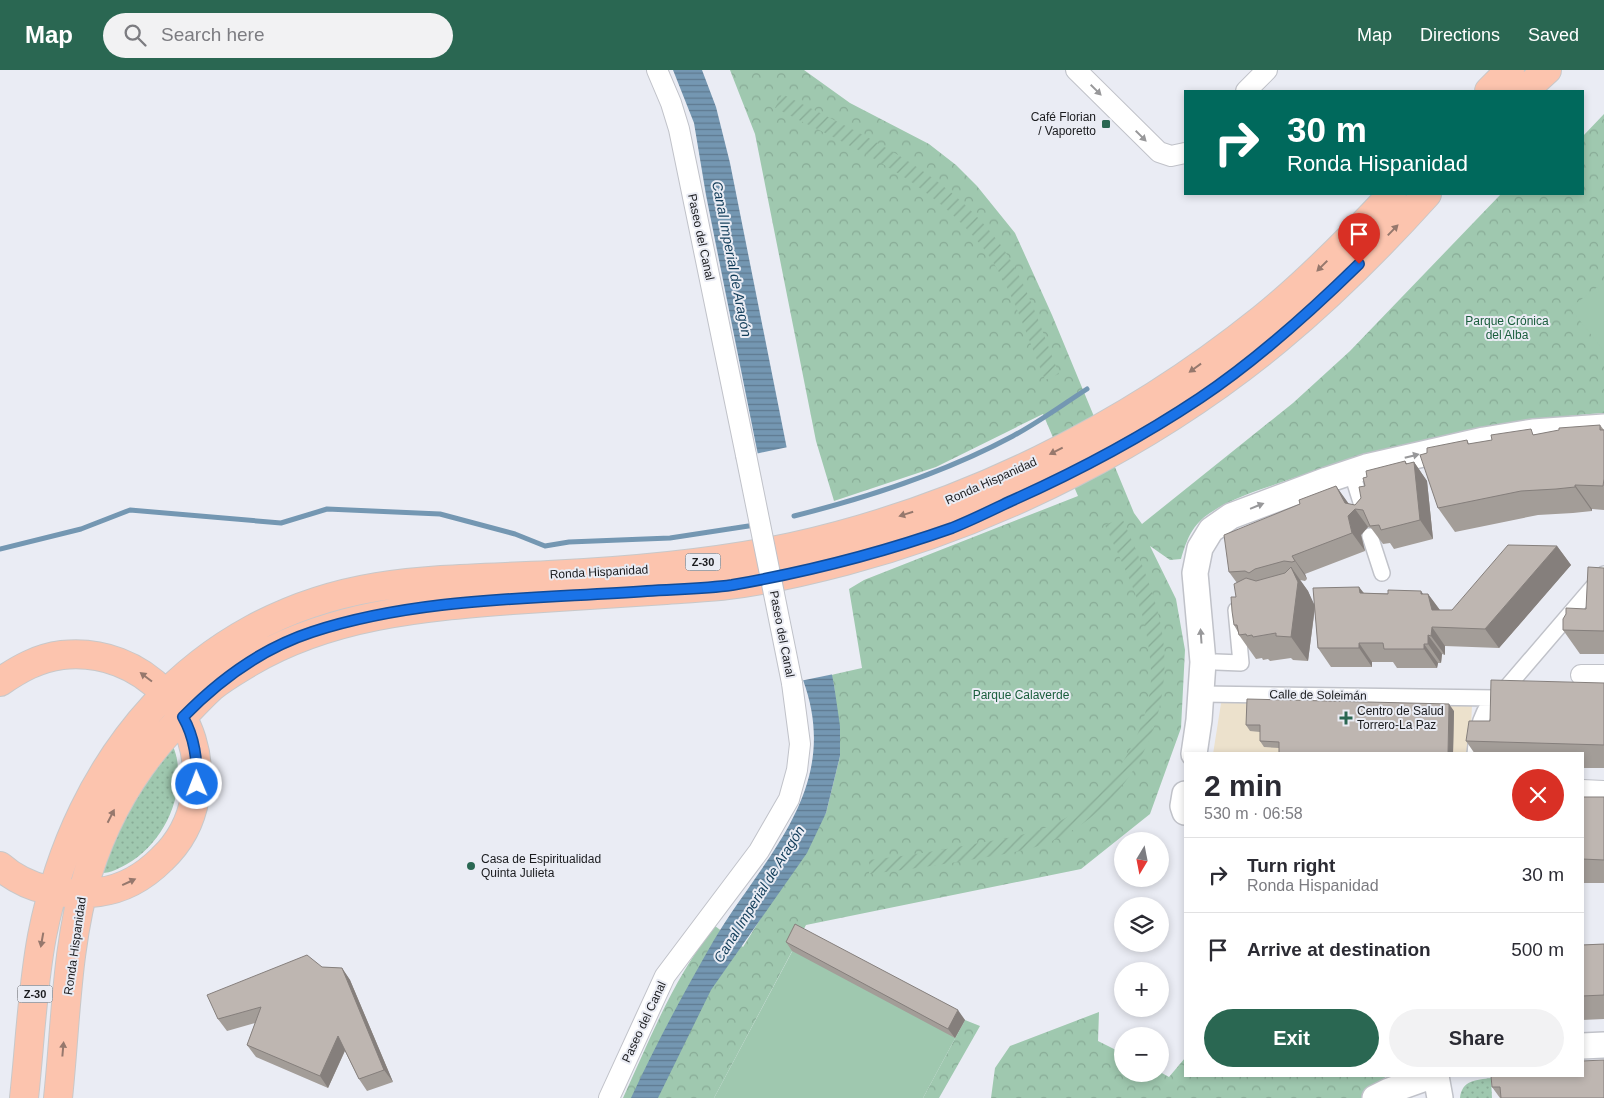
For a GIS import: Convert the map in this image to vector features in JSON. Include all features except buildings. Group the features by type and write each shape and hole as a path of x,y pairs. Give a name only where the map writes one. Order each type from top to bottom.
{"highway":[{"path":"1490,90 1510,70"},
{"path":"1525,90 1547,70"},
{"name":"Ronda Hispanidad","path":"24,1098 39,958 53,892 84,808 96,784 129,736 167,694 196,665 252,628 298,607 367,589 450,579 648,569 727,558 793,546 943,503 1027,466 1126,415 1192,371 1261,320 1314,274 1391,195"},
{"name":"Ronda Hispanidad","path":"58,1098 73,948 82,894 97,846 122,796 159,742 213,687 267,652 310,632 376,615 456,604 728,586 848,560 954,527 1041,488 1125,444 1201,397 1278,339 1335,288 1426,195"},
{"path":"0,866 28,884 53,892 82,894 106,891 130,882 157,864 169,852 183,832 193,809 197,784 197,760 191,736 183,717 167,694 142,673 100,657 85,655 61,656 38,661 5,674"}],"street":[{"name":"Paseo del Canal","path":"609,1098 665,976 759,851 789,799 797,770 800,744 792,683 679,130 671,103 657,70"},
{"path":"1076,70 1148,143 1159,152 1178,154"},
{"path":"1247,90 1267,70"},
{"path":"1194,752 1202,694 1203,662 1195,572 1196,559 1204,538 1219,523 1276,498 1366,467 1484,440 1533,432 1604,426"},
{"path":"1355,484 1365,516"},
{"path":"1370,536 1382,573"},
{"path":"1475,752 1478,724 1498,696 1604,574"},
{"path":"1216,662 1240,663 1235,602 1248,599"},
{"path":"1555,631 1574,636"},
{"path":"1576,675 1604,675"},
{"name":"Calle de Soleimán","path":"1202,694 1498,696 1518,694"},
{"path":"1584,790 1604,791"},
{"path":"1584,1046 1604,1045"},
{"path":"1388,1088 1427,1077"},
{"path":"1436,1077 1440,1098"}],"shaded area":[{"name":"Centro de Salud Torrero-La Paz","path":"1222,697 1472,704 1470,752 1213,752"}],"green space":[{"name":"Parque Calaverde","path":"730,70 804,70 850,103 929,144 956,165 977,186 1015,233 1052,315 1134,513 1142,524 1293,403 1350,351 1500,195 1584,195 1584,135 1604,114 1604,413 1525,421 1447,435 1370,454 1262,489 1220,507 1210,513 1194,528 1181,559 1170,560 1150,546 1176,599 1185,650 1181,728 1150,814 1127,832 1114,832 1114,843 1081,869 806,925 714,1098 623,1098 664,1009 700,946 715,926 743,947 826,813 840,756 834,685 831,675 862,668 849,589 864,580 1078,496 1043,414 936,467 834,501 816,441 755,134"},
{"path":"782,94 898,155 926,173 975,215 997,240 1025,287 1059,374 1045,380 1003,279 984,249 963,225 940,203 888,167 832,136 775,108"},
{"path":"1604,282 1604,351 1570,308"},
{"path":"1122,518 1152,592 1159,617 1164,651 1163,684 1157,717 1145,749 1129,777 1107,803 1082,824 1052,841 1024,850 994,856 869,874 869,860 1001,839 1047,827 1085,805 1116,772 1138,733 1150,691 1151,676 1143,617 1105,525"},
{"path":"173,746 177,762 176,796 171,813 163,829 141,855 118,869 102,873 102,865 133,797"},
{"path":"802,933 965,1020 923,1098 714,1098"},
{"path":"1099,1012 1098,1041 1114,1049 1114,1082 1169,1082 1169,1077 1184,1059 1184,1077 1385,1077 1378,1088 1361,1098 991,1098 995,1068 1010,1046"},
{"path":"965,1020 980,1026 939,1098 923,1098"},
{"path":"1491,1078 1492,1098 1460,1098 1461,1092 1467,1084 1475,1080"}],"water":[{"name":"Canal Imperial de Aragón","path":"673,70 702,70 716,107 730,163 834,685 840,726 840,756 826,813 807,853 711,990 658,1098 631,1098 671,1018 714,940 775,850 792,819 806,788 813,755 813,719 803,680 706,195 694,123"}],"pier":[{"path":"788,447 834,674 800,681 755,454"}],"waterway":[{"path":"794,516 851,501 933,473 1023,431 1087,389"},
{"path":"0,549 81,529 130,510 281,523 327,509 440,514 515,534 545,546 569,542 670,538 755,525"}],"place":[{"name":"Café Florian / Vaporetto","path":"1106,124"},
{"name":"Centro de Salud Torrero-La Paz","path":"1346,718"},
{"name":"Casa de Espiritualidad Quinta Julieta","path":"471,866"}],"route":[{"path":"197,784 197,760 191,736 183,717 213,687 229,675 267,652 310,632 376,615 456,604 728,586 848,560 954,527 1041,488 1134,439 1201,397 1278,339 1359,264"}],"park label":[{"name":"Parque Crónica del Alba","path":"1507,328"}]}
